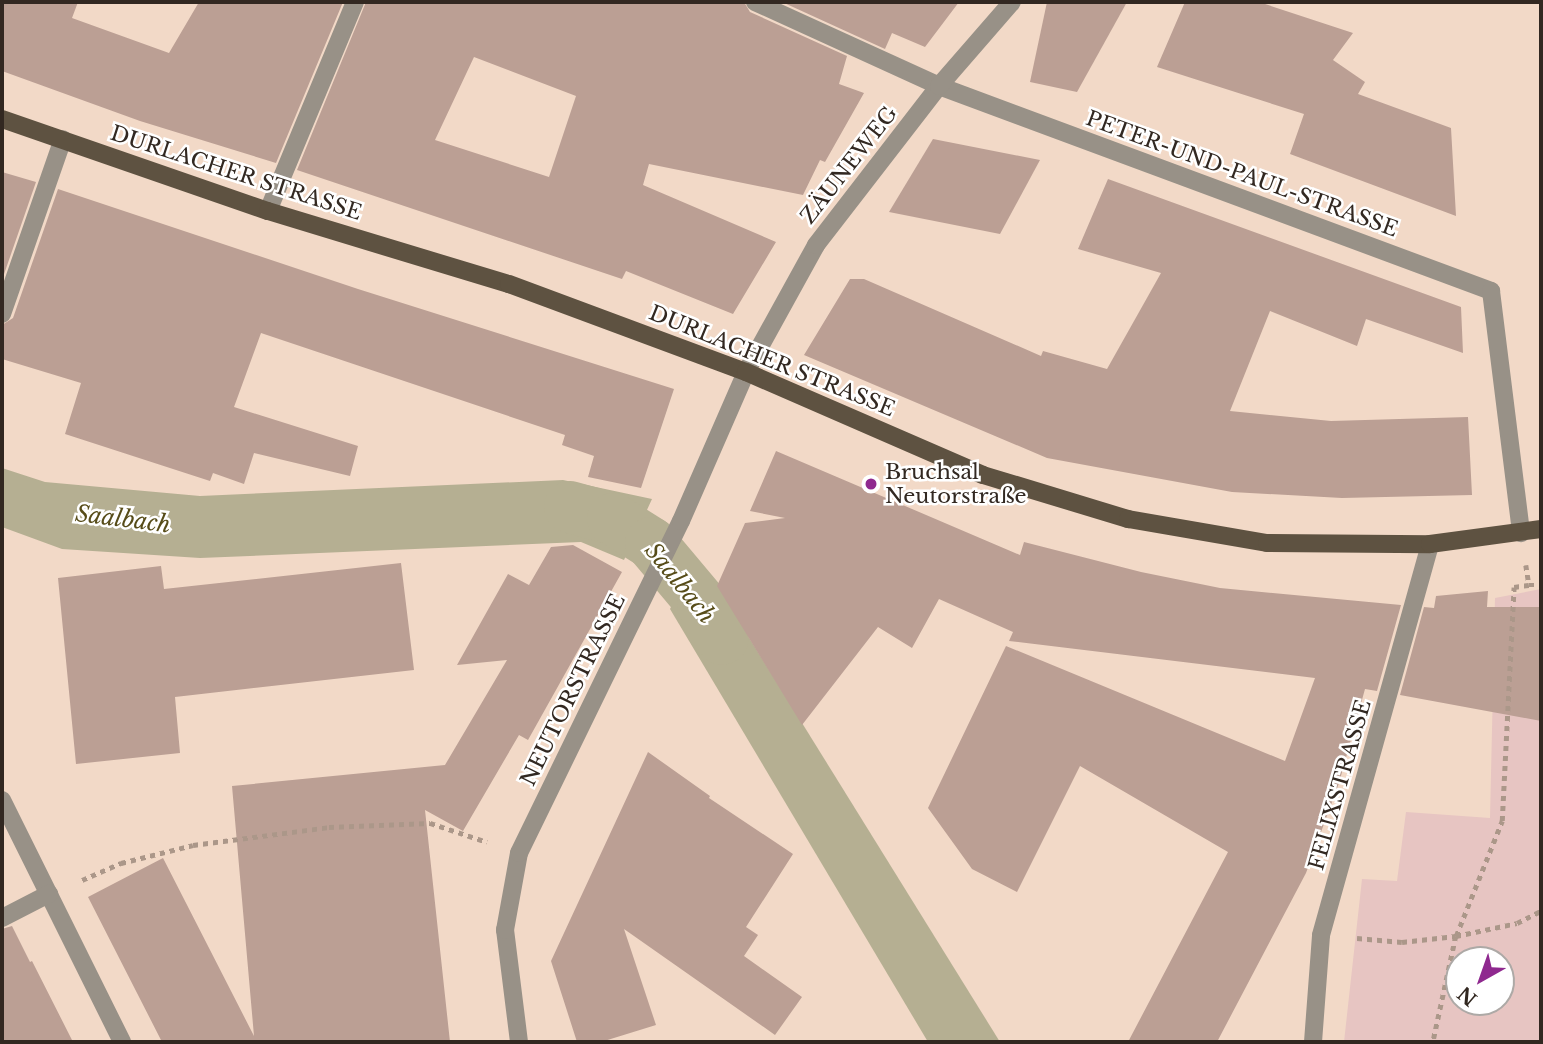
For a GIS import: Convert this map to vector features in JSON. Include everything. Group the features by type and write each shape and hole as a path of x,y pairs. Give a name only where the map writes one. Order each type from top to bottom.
{"main road":[{"name":"DURLACHER STRASSE","path":"2,119 268,211 509,284 746,372 983,475 1128,519 1267,543 1430,544 1541,529"}],"street":[{"path":"268,211 355,2"},
{"name":"PETER-UND-PAUL-STRASSE","path":"755,2 939,86 1491,291 1521,533"},
{"name":"ZÄUNEWEG","path":"746,372 816,246 939,86 1012,2"},
{"path":"2,314 33,233 63,139"},
{"name":"NEUTORSTRASSE","path":"519,1042 505,930 519,853 681,521 746,372"},
{"name":"FELIXSTRASSE","path":"1313,1042 1321,935 1430,544"},
{"path":"2,800 122,1042"},
{"path":"2,918 49,894"}],"path":[{"path":"1433,1042 1456,936 1502,821 1514,587 1529,585"},
{"path":"49,894 121,863 193,845 329,827 430,823 519,853"},
{"path":"1321,935 1402,942 1456,936 1517,923 1541,911"}],"shaded area":[{"path":"1541,589 1541,1042 1344,1042 1362,879 1397,881 1406,812 1490,818 1495,598"}],"water":[{"path":"2,468 45,482 200,496 563,480 652,499 624,560 581,542 200,558 62,549 2,527"},
{"path":"696,557 717,586 1000,1042 928,1042 670,609"}],"building":[{"path":"2,2 78,2 72,18 169,53 199,2 343,2 276,163 140,121 2,71"},
{"path":"366,2 744,2 750,12 847,56 839,84 864,93 825,162 820,160 803,195 649,164 643,185 776,242 733,314 626,271 622,279 297,170","holes":["474,57 576,96 549,177 435,140"]},
{"path":"782,2 959,2 925,47 892,33 885,49"},
{"path":"1047,2 1127,2 1077,92 1030,82"},
{"path":"1185,2 1259,2 1353,33 1333,60 1365,82 1358,94 1451,128 1456,216 1290,154 1304,114 1157,67"},
{"path":"933,139 1040,160 1000,234 889,212"},
{"path":"2,172 36,182 2,280"},
{"path":"1108,179 1461,307 1463,353 1366,319 1357,346 1270,311 1230,411 1331,421 1468,417 1472,495 1342,498 1232,492 1047,458 804,355 850,279 864,279 1041,356 1043,351 1107,369 1161,273 1078,249"},
{"path":"58,189 358,289 674,389 641,488 588,477 594,456 562,445 565,435 261,333 234,407 358,446 350,476 254,453 244,484 213,473 210,481 65,434 81,383 2,359 2,325 13,318"},
{"path":"776,451 1020,555 1024,542 1141,572 1220,588 1401,605 1377,691 1365,689 1339,783 1306,873 1217,1042 1128,1042 1228,852 1080,766 1017,892 972,869 928,808 1006,646 1285,761 1315,678 1009,641 1013,632 939,599 912,648 878,627 802,725 717,586 745,523 785,518 750,511"},
{"path":"573,545 622,572 528,740 519,735 463,831 425,810 450,1042 162,1042 88,897 163,858 254,1036 232,786 445,765 507,660 457,665 508,574 529,585 551,547"},
{"path":"401,563 414,670 175,697 180,753 76,764 58,578 161,566 164,589"},
{"path":"1488,591 1487,607 1541,607 1541,721 1400,695 1424,607 1434,608 1436,596"},
{"path":"648,752 710,796 709,798 793,854 746,927 758,935 744,956 802,997 775,1035 624,929 656,1025 601,1042 577,1042 551,961"},
{"path":"12,926 73,1042 2,1042 2,929"}],"waterway":[{"name":"Saalbach","path":"570,507 613,519 651,543 703,605 723,639"}],"place":[{"name":"Bruchsal Neutorstraße","path":"871,484"}]}
